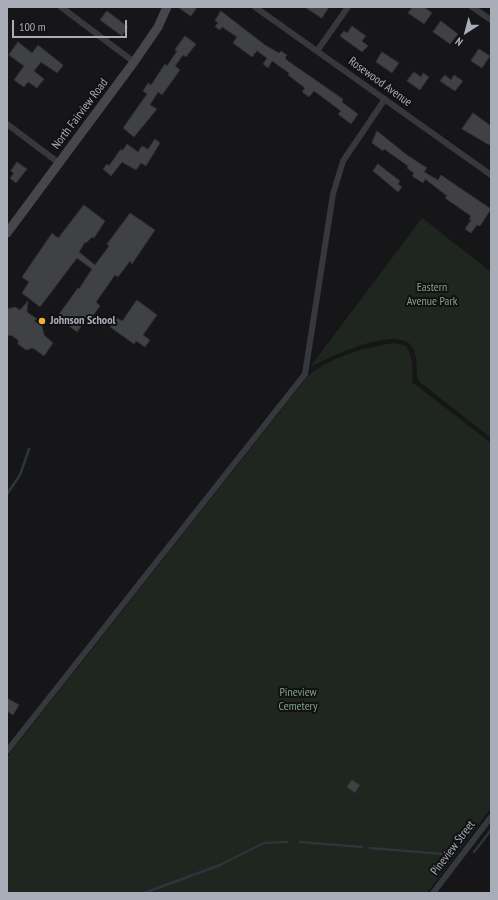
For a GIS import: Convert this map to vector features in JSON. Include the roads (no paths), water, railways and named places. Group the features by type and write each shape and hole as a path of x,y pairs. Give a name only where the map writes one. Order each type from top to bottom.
{"main road":[{"name":"North Fairview Road","path":"7,232 134,62 158,27 167,7"}],"street":[{"path":"61,7 134,62"},
{"name":"Rosewood Avenue","path":"255,7 491,175"},
{"path":"317,50 348,7"},
{"path":"472,7 491,20"},
{"path":"7,751 305,374 333,194 338,175 349,149 385,99"},
{"path":"7,124 59,163"},
{"name":"Pineview Street","path":"433,893 491,817"}],"waterway":[{"path":"7,494 20,475 29,449"},
{"path":"474,852 491,830"},
{"path":"144,893 220,865 264,843 287,842"},
{"path":"300,842 362,847"},
{"path":"370,848 443,854"}],"place":[{"name":"Johnson School","path":"42,321"}],"park label":[{"name":"Eastern Avenue Park","path":"432,295"},
{"name":"Pineview Cemetery","path":"298,700"}]}
